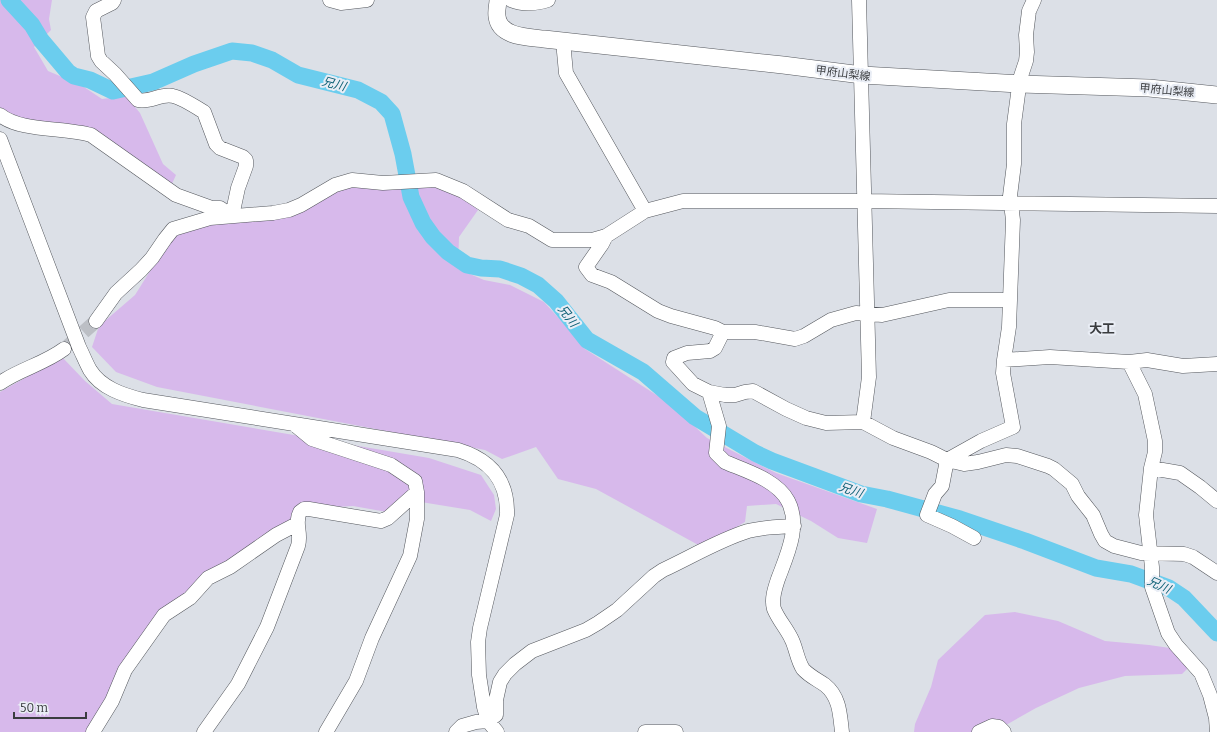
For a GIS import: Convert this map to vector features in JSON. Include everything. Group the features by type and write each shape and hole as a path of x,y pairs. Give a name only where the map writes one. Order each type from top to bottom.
{"main road":[{"name":"甲府山梨線","path":"498,0 497,16 500,25 507,32 521,36 563,42 783,65 862,76 1020,84 1149,88 1217,95"}],"street":[{"path":"114,0 112,3 96,11 93,16 98,56 100,61 115,74 138,100 143,101 165,96 173,96 204,112 216,144 220,148 243,157 246,160 246,166 238,188 232,216"},
{"path":"330,0 341,3 367,0"},
{"path":"511,0 523,3 533,3 548,0"},
{"path":"859,0 867,269 866,313 869,377 864,422"},
{"path":"974,538 927,515 936,494 942,486 947,460 981,441 1013,428 1003,373 1009,327 1013,220 1010,196 1014,164 1014,124 1020,84 1026,61 1026,35 1029,11 1034,0"},
{"path":"563,42 566,73 644,211"},
{"path":"0,115 13,122 25,125 82,132 91,135 176,195 212,208 220,208 232,216"},
{"path":"0,139 79,347 91,371 101,382 112,390 132,397 458,450 468,453 485,463 501,480 508,501 507,515 478,642 481,694 492,727"},
{"path":"96,321 116,293 141,270 174,229 210,218 273,213 289,210 301,205 335,185 344,181 352,180 383,183 429,179 442,182 463,191 508,220 529,226 552,240 592,240 606,236 644,211 683,202 864,201 1217,206"},
{"path":"606,236 586,267 592,275 611,282 658,311 715,328 723,332 755,332 795,339 804,336 831,320 856,313 882,315 949,300 1010,300"},
{"path":"723,332 715,348 710,351 687,353 674,358 673,362 693,384 709,392 734,395 754,391 786,409 806,418 826,423 864,422 893,438 931,452 947,460 964,464 1006,455 1016,456 1054,469 1072,484 1078,496 1093,515 1105,541 1114,546 1141,553 1151,560 1184,554 1193,557 1217,573"},
{"path":"0,383 53,357 64,349"},
{"path":"1004,360 1050,357 1129,362 1147,360 1183,366 1217,364"},
{"path":"1129,362 1145,394 1155,441 1155,452 1151,468 1146,514 1151,560 1152,587 1168,634 1201,673 1210,695 1216,718 1217,732"},
{"path":"709,392 718,426 716,453 725,462 779,488 790,503 794,526 791,542 775,590 773,603 774,609 792,639 802,668 826,686 833,694 840,711 842,732"},
{"path":"294,424 312,438 391,465 415,481 417,492 417,519 410,556 372,638 356,681 326,732"},
{"path":"1151,468 1180,473 1217,501"},
{"path":"204,732 238,684 267,627 298,546 300,535 297,524 300,512 309,509 381,521 388,518 417,492"},
{"path":"93,732 112,701 125,670 164,615 190,598 208,578 230,567 276,535 297,524"},
{"path":"492,727 496,715 496,700 500,682 505,674 515,664 532,651 586,630 618,610 654,576 663,570 734,536 749,531 774,527 794,526"},
{"path":"456,732 462,726 476,722 492,727"},
{"path":"980,732 992,726 999,727 1004,732"},
{"path":"645,732 676,732"}],"shaded area":[{"path":"0,0 52,0 49,19 51,30 34,47 48,71 81,85 102,99 126,96 140,113 163,164 176,175 171,186 99,134 15,119 0,107"},
{"path":"352,184 435,187 465,199 478,210 459,237 458,269 484,280 510,285 544,302 585,349 672,405 707,438 776,473 877,509 867,543 838,538 811,521 776,504 747,506 745,522 702,547 596,489 558,479 536,447 502,459 485,450 157,387 116,372 92,347 99,326 135,295 157,260 174,237 201,226 280,217"},
{"path":"62,357 85,381 112,404 429,458 481,475 494,495 496,509 491,521 470,510 421,502 387,512 353,506 317,508 161,617 88,732 0,732 0,392"},
{"path":"1015,612 1058,621 1105,641 1177,649 1188,668 1182,674 1125,676 1079,688 1036,708 1006,725 999,732 914,732 915,724 931,687 938,660 985,615"}],"waterway":[{"name":"兄川","path":"9,0 32,25 41,40 68,72 74,76 90,80 113,91 153,82 194,64 232,51 252,53 272,60 298,75 358,90 381,102 392,114 403,154 411,197 423,223 433,237 448,252 467,265 481,268 500,269 521,276 538,285 556,301 587,340 643,372 695,417 755,453 772,461 861,494 887,499 960,519 1025,541 1096,568 1131,574 1169,588 1184,598 1217,633"}],"tunnel":[{"path":"68,346 96,321"}],"district":[{"name":"大工","path":"1102,328"}]}
